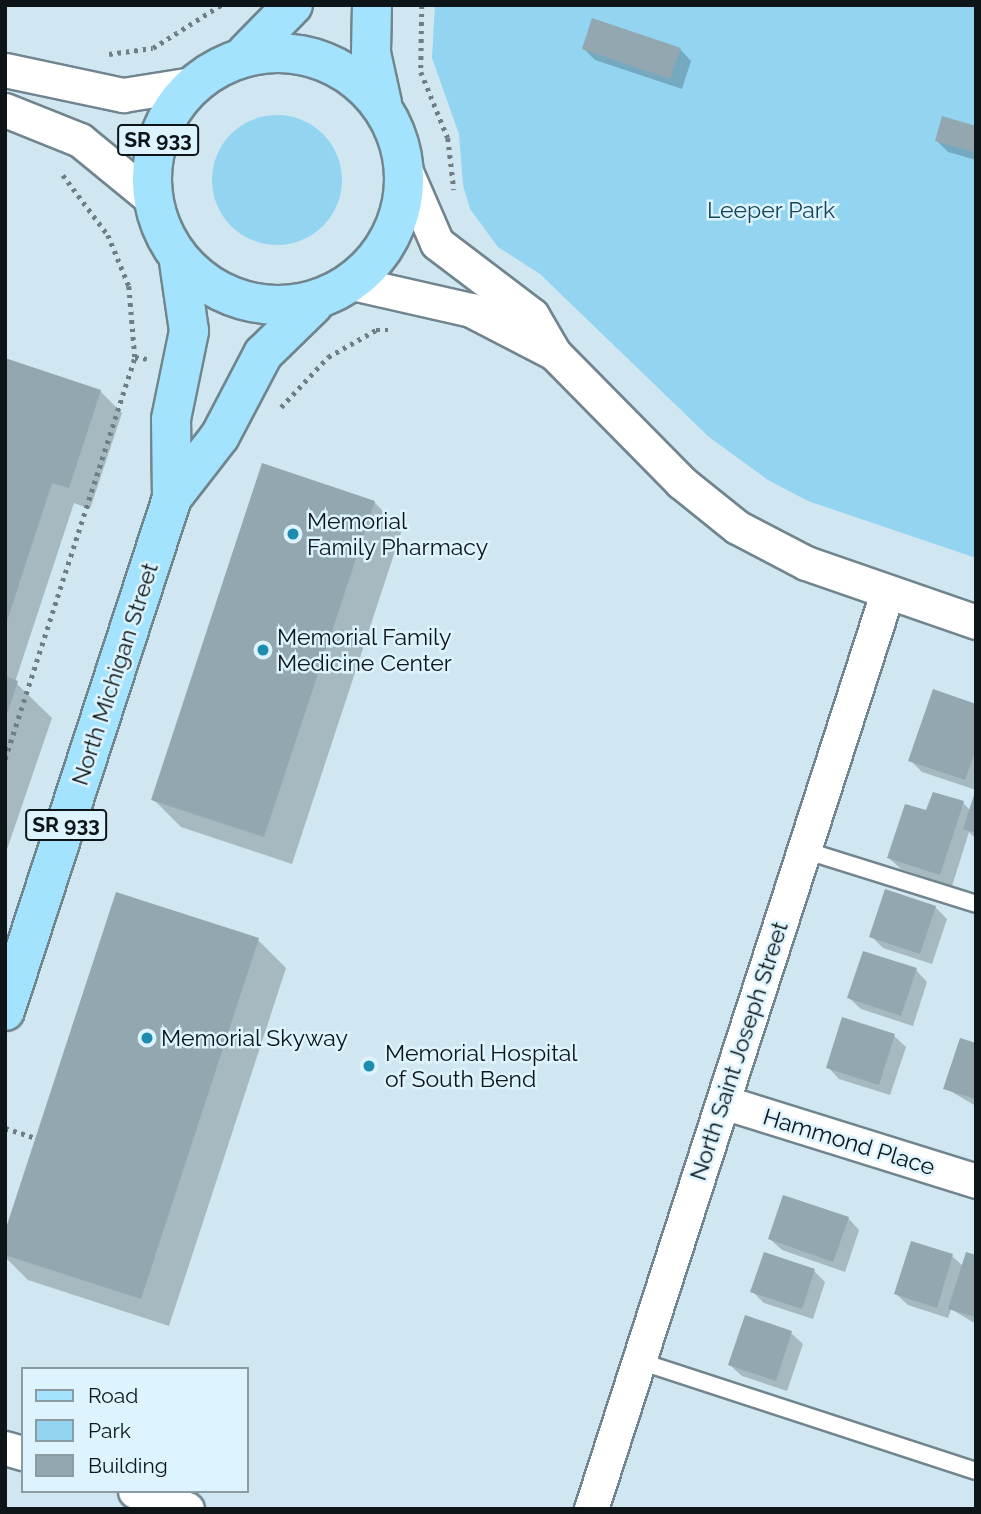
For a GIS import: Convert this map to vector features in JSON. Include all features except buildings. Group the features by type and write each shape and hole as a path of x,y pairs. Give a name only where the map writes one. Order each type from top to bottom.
{"main road":[{"name":"SR 933","path":"179,262 152,199 152,157 166,118 192,84 246,53 293,5"},
{"path":"372,5 371,53 382,103 407,174"},
{"path":"246,53 317,58 382,103"},
{"name":"SR 933","path":"314,304 352,283 389,237 407,174"},
{"path":"179,262 239,298 314,304"},
{"name":"North Michigan Street","path":"5,1011 172,498 171,419 189,331 179,262"},
{"name":"North Michigan Street","path":"172,498 220,436 263,354 314,304"}],"street":[{"path":"5,70 123,95 192,84"},
{"path":"5,110 80,140 152,199"},
{"path":"407,174 437,243 532,315 554,353 707,506 806,563 976,622"},
{"path":"352,283 471,310 554,353"},
{"name":"North Saint Joseph Street","path":"591,1509 887,593"},
{"name":"Hammond Place","path":"723,1102 976,1181"},
{"path":"141,1493 187,1509"}],"lane":[{"path":"804,850 976,904"},
{"path":"639,1361 976,1471"}],"path":[{"path":"101,54 153,48 221,5"},
{"path":"422,5 421,72 448,138 456,199"},
{"path":"5,759 135,357 129,286 90,206 59,171"},
{"path":"278,410 353,340 376,330 401,331"},
{"path":"135,357 156,361"},
{"path":"5,1128 36,1138"}],"green space":[{"name":"Leeper Park","path":"435,5 976,5 976,558 808,501 768,480 709,437 540,274 498,247 470,209 463,185 459,134 432,58"},
{"path":"277,115 302,120 323,134 337,155 342,180 337,205 323,226 302,240 277,245 252,240 231,226 217,205 212,180 217,155 231,134 252,120"}],"place":[{"name":"Memorial Family Pharmacy","path":"293,534"},
{"name":"Memorial Family Medicine Center","path":"263,650"},
{"name":"Memorial Skyway","path":"147,1038"},
{"name":"Memorial Hospital of South Bend","path":"369,1066"}]}
